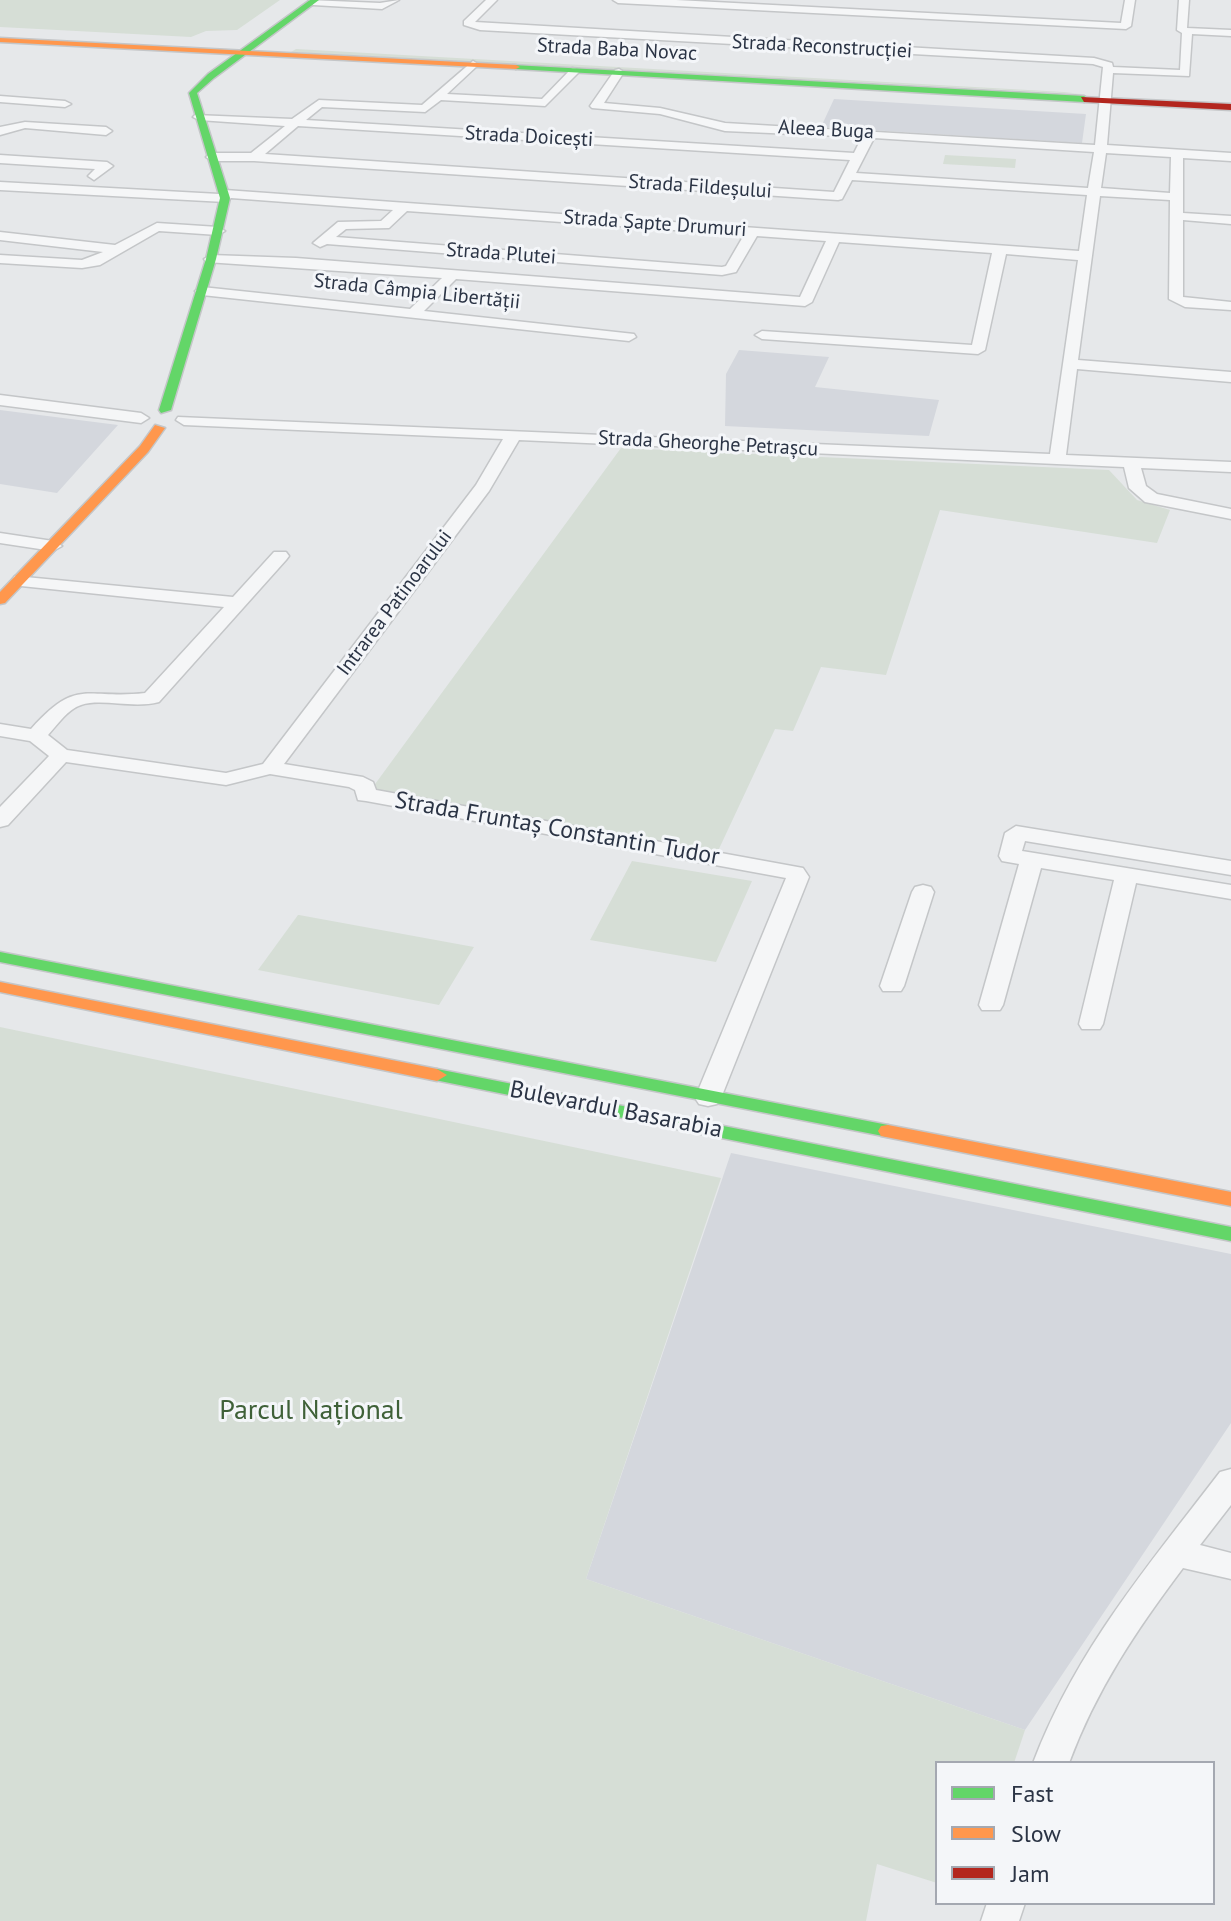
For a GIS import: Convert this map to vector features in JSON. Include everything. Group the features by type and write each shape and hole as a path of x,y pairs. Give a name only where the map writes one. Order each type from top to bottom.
{"main road":[{"path":"0,600 144,449 162,419 211,259 224,193 193,93 314,1"},
{"name":"Strada Baba Novac","path":"0,34 1107,96 1231,107"},
{"name":"Strada Baba Novac","path":"0,40 250,48 576,70 1107,96 1231,99"},
{"path":"141,418 162,419 179,412 185,417 184,420"},
{"name":"Bulevardul Basarabia","path":"0,957 1231,1199"},
{"name":"Bulevardul Basarabia","path":"0,987 1231,1234"}],"street":[{"path":"314,1 382,6 394,0"},
{"name":"Strada Reconstrucției","path":"492,0 468,23 480,27 939,43 1101,62 1110,70 1185,74 1187,31"},
{"path":"618,0 949,17 984,13 1027,14 1072,27 1126,26 1130,0"},
{"path":"1184,0 1182,30 1231,33"},
{"path":"939,43 949,17"},
{"path":"1066,60 1069,45"},
{"path":"254,157 319,103 428,108 473,64"},
{"path":"439,97 545,103 576,70"},
{"path":"1057,460 1110,70"},
{"name":"Aleea Buga","path":"619,72 594,104 607,108 660,111 725,127 870,133 1231,157"},
{"path":"0,99 65,104"},
{"name":"Strada Doicești","path":"199,117 858,157"},
{"path":"0,131 25,125 106,131"},
{"path":"870,133 849,176 1176,197"},
{"path":"1177,153 1176,299 1185,303 1231,306"},
{"name":"Strada Fildeșului","path":"212,157 254,157 838,196 849,176"},
{"path":"0,159 107,166 94,176"},
{"path":"0,171 94,176 224,193"},
{"path":"0,186 224,193"},
{"name":"Strada Șapte Drumuri","path":"224,193 1085,256"},
{"path":"296,262 343,225 384,225 405,206"},
{"path":"1176,216 1231,220"},
{"path":"0,259 82,264 95,262 157,227 218,231"},
{"name":"Strada Plutei","path":"323,240 722,271 731,269 753,232"},
{"path":"0,236 116,249"},
{"path":"211,259 296,262 805,302 834,238"},
{"path":"762,335 978,350 1000,250"},
{"path":"413,314 453,274"},
{"name":"Strada Câmpia Libertății","path":"202,291 629,337"},
{"path":"1070,364 1231,377"},
{"path":"0,400 141,418"},
{"name":"Strada Gheorghe Petrașcu","path":"184,420 1231,467"},
{"name":"Intrarea Patinoarului","path":"270,768 483,487 514,435"},
{"path":"1131,462 1138,488 1151,498 1231,514"},
{"path":"0,538 53,546"},
{"path":"36,736 72,701 82,698 139,702 152,698 280,556"},
{"path":"21,580 238,603"},
{"name":"Strada Fruntaș Constantin Tudor","path":"0,730 36,736 61,755 226,779 270,768 355,782 365,787 366,795 795,873"},
{"path":"0,820 61,755"},
{"path":"1231,868 1016,833 1010,856 1231,892"},
{"path":"991,1005 1032,860"},
{"name":"Bulevardul Basarabia","path":"708,1098 798,877 795,873"},
{"path":"1091,1024 1127,875"},
{"path":"892,986 923,892"},
{"path":"1052,1761 1059,1736 1098,1659 1231,1481"},
{"path":"1177,1553 1231,1566"}],"shaded area":[{"path":"834,99 1086,114 1082,143 821,127"},
{"path":"739,350 829,357 815,387 939,400 929,436 725,426 726,374"},
{"path":"0,410 118,425 57,493 0,484"},
{"path":"731,1153 1231,1254 1231,1423 1025,1730 586,1579"}],"green space":[{"path":"0,0 280,0 237,30 206,31 191,37 0,27"},
{"path":"296,49 1064,92 1081,94 291,52"},
{"path":"945,155 1016,159 1015,168 943,164"},
{"path":"621,448 1109,470 1137,500 1170,510 1157,543 940,510 886,675 821,667 793,731 775,729 718,851 370,791"},
{"path":"632,861 752,881 716,962 590,940"},
{"path":"298,915 474,947 439,1005 258,970"},
{"name":"Parcul Național","path":"0,1027 721,1178 586,1579 1025,1730 1015,1761 935,1761 935,1882 877,1864 866,1921 0,1921"}],"traffic: fast":[{"path":"165,410 211,259 225,198 193,93 211,76 315,0"},
{"path":"516,67 1084,99"},
{"path":"0,957 888,1131"},
{"path":"437,1075 1231,1234"}],"traffic: slow":[{"path":"0,40 516,67"},
{"path":"0,600 144,449 159,428"},
{"path":"0,987 437,1075"},
{"path":"888,1131 1231,1199"}],"traffic: jam":[{"path":"1084,99 1231,107"}]}
